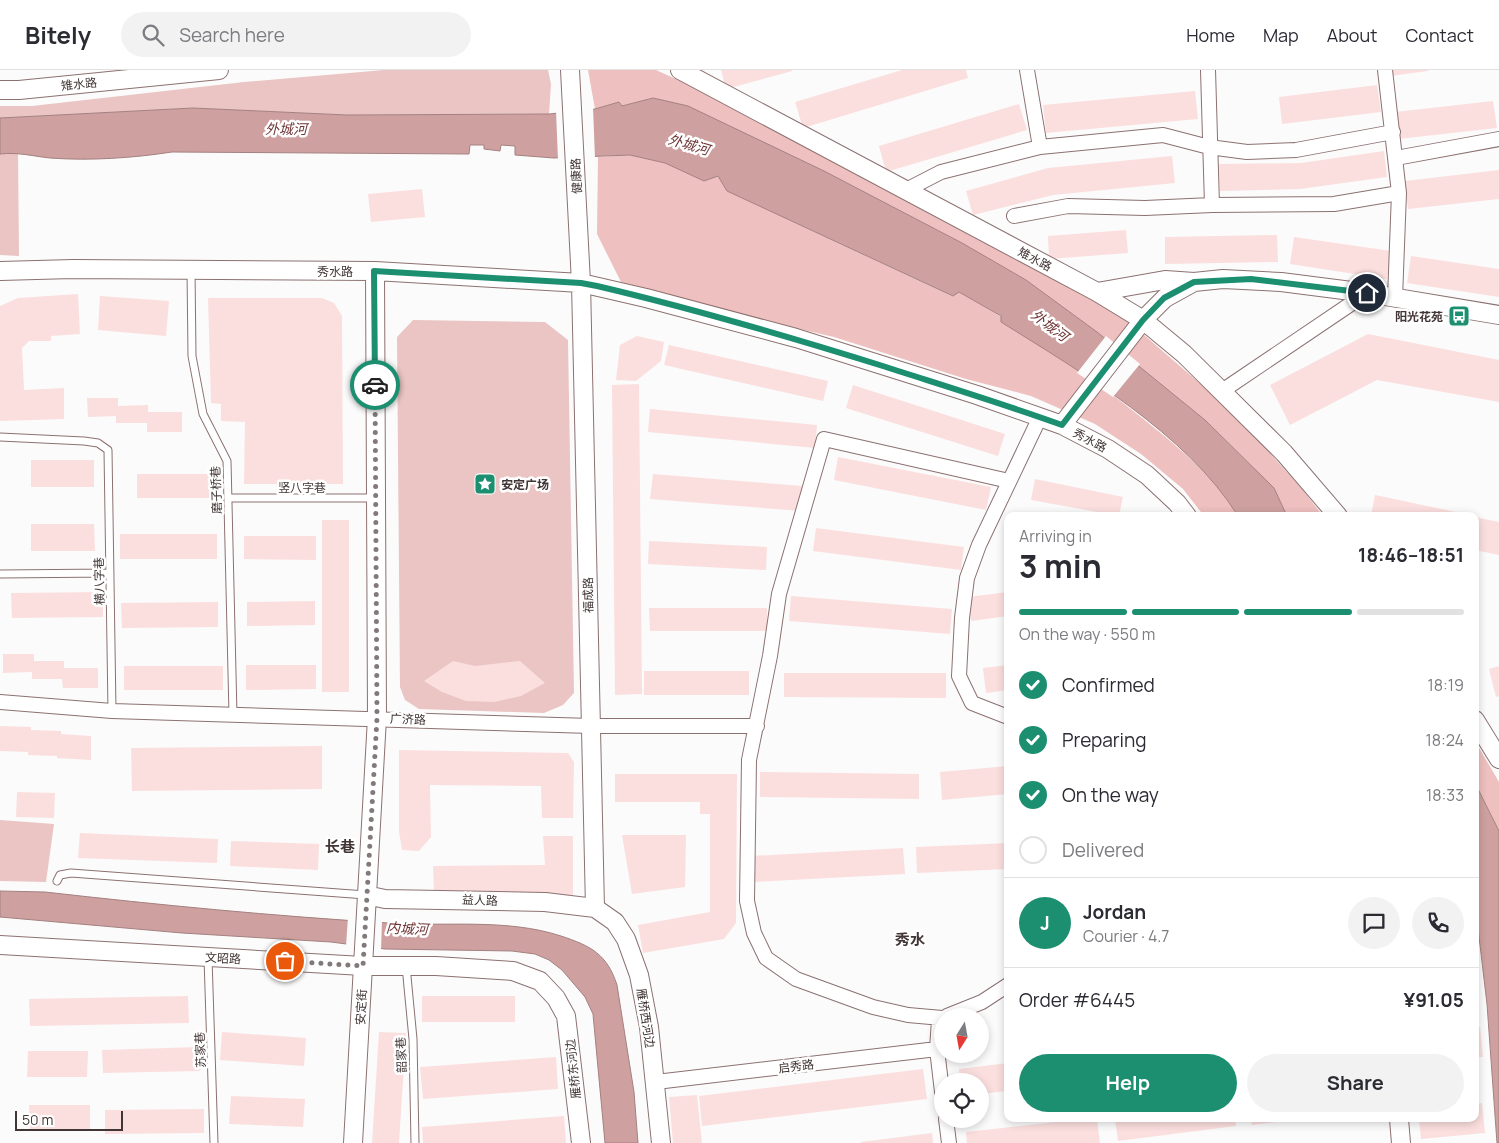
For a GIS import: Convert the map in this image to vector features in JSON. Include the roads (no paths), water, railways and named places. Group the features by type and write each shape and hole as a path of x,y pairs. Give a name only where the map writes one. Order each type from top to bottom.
{"street":[{"name":"雉水路","path":"0,90 19,90 219,70"},
{"name":"雉水路","path":"680,70 1097,292 1143,320 1184,354 1222,390 1284,453 1335,512"},
{"path":"1027,70 1040,147"},
{"path":"1208,70 1212,205"},
{"path":"1385,70 1399,193 1395,298"},
{"name":"健康路","path":"570,73 581,283"},
{"path":"906,190 941,172 1040,147 1163,135 1247,152 1296,150 1393,132"},
{"path":"1396,158 1499,139"},
{"path":"1014,216 1068,206 1145,208 1212,205 1334,204 1399,193"},
{"name":"秀水路","path":"0,271 73,269 374,271 581,283 646,298 786,336 1062,425 1108,449 1147,475 1183,512"},
{"name":"安定街","path":"353,1143 377,718 374,271"},
{"path":"1097,292 1164,280 1194,282 1251,279 1367,293 1499,315"},
{"path":"1062,425 1143,320 1164,298 1194,282"},
{"name":"福成路","path":"581,283 595,908"},
{"path":"1222,390 1367,293"},
{"path":"1004,715 972,703 960,676 962,618 967,578 979,545 1040,417"},
{"path":"934,1017 873,1007 835,994 796,979 766,958 754,934 747,901 749,760 757,726 779,594 824,439 1009,481"},
{"name":"广济路","path":"0,702 112,711 233,715 591,726 757,726"},
{"path":"1479,726 1499,759"},
{"name":"益人路","path":"366,899 545,902 595,908"},
{"name":"雁桥西河边","path":"595,908 615,922 626,939 639,975 649,1027 661,1143"},
{"name":"文昭路","path":"0,945 208,957 363,961 406,966 513,971 540,981 556,998"},
{"path":"967,1008 982,1002 1004,988"},
{"name":"雁桥东河边","path":"556,998 566,1016 581,1143"},
{"name":"启秀路","path":"656,1082 934,1049"},
{"path":"1398,1122 1401,1143"},
{"path":"947,1128 949,1143"}],"lane":[{"name":"磨子桥巷","path":"191,270 192,356 203,414 227,461 233,715"},
{"name":"横八字巷","path":"0,437 84,441 98,443 108,450 112,711"},
{"name":"竖八字巷","path":"228,498 376,498"},
{"path":"0,574 110,573"},
{"path":"57,881 60,874 72,873 366,899"},
{"name":"苏家巷","path":"208,957 214,1143"},
{"name":"韶家巷","path":"406,966 412,1039 415,1143"}],"water":[{"name":"外城河","path":"653,98 688,106 824,171 962,243 1026,280 1097,332 1205,420 1274,488 1285,512 1235,512 1216,486 1191,458 1162,432 1098,384 1001,322 1001,316 959,292 953,296 727,191 718,176 704,181 665,163 630,155 554,158 515,155 515,146 501,145 500,151 484,149 484,145 470,145 469,154 172,152 127,157 80,159 0,154 0,118 193,108 347,115 549,114 595,109 619,102 622,106"},
{"path":"1479,791 1499,831 1499,1143 1497,1143 1487,1004 1479,937"},
{"name":"内城河","path":"0,891 45,892 216,910 345,920 410,924 497,925 540,930 572,940 589,948 603,959 613,974 617,985 634,1092 638,1143 605,1143 593,1014 585,997 562,970 549,960 535,954 512,951 385,949 331,942 182,933 0,917"}],"place":[{"name":"阳光花苑","path":"1459,316"},
{"name":"安定广场","path":"485,484"}],"district":[{"name":"长巷","path":"340,846"},
{"name":"秀水","path":"910,939"}]}
